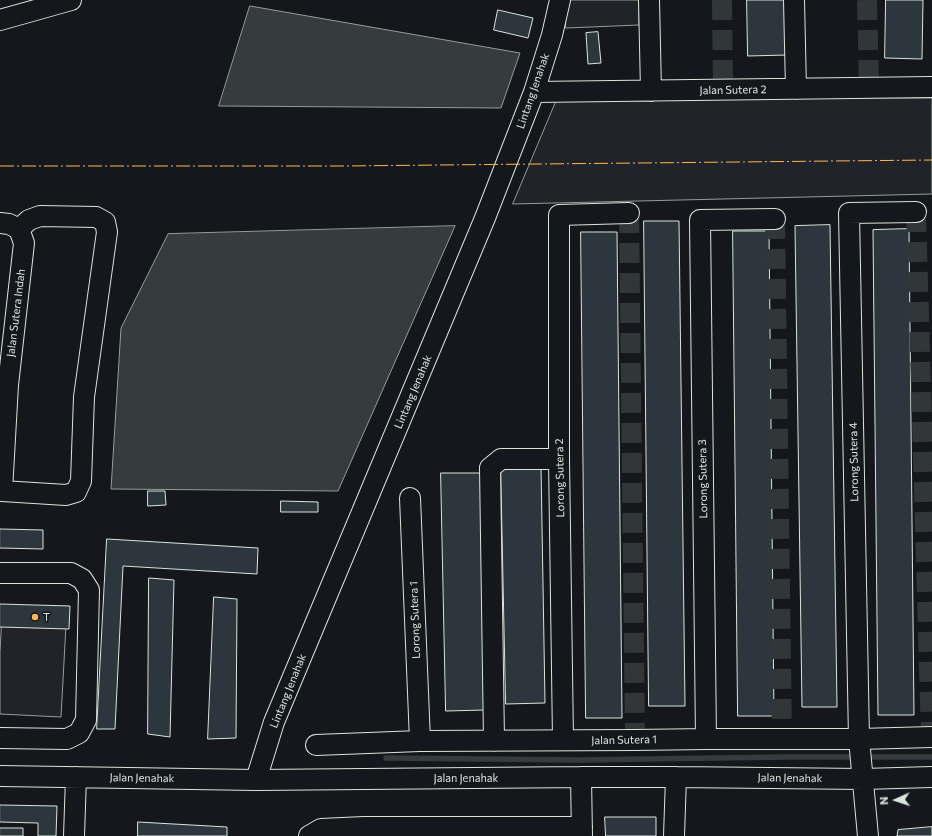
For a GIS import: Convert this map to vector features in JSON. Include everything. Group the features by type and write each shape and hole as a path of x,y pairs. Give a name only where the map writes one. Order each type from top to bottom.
{"street":[{"path":"0,20 71,0"},
{"path":"649,0 651,91"},
{"path":"794,0 796,89"},
{"name":"Lintang Jenahak","path":"256,780 274,722 482,225 534,92 552,35 555,2"},
{"name":"Jalan Sutera 2","path":"534,92 932,87"},
{"name":"Lorong Sutera 4","path":"868,836 859,739 849,212 916,212"},
{"name":"Lorong Sutera 2","path":"563,740 559,215 629,213"},
{"name":"Jalan Sutera Indah","path":"40,216 96,217 105,222 107,232 84,397 81,481 76,492 66,495 2,491 4,385 24,242 19,229 29,220 40,216"},
{"name":"Lorong Sutera 3","path":"706,739 700,220 775,219"},
{"path":"0,223 9,224 19,229"},
{"path":"494,741 490,468 502,459 560,459"},
{"name":"Lorong Sutera 1","path":"410,498 420,741"},
{"path":"0,572 71,573 82,579 89,590 86,720 80,733 67,739 0,738"},
{"name":"Jalan Sutera 1","path":"316,745 420,741 859,739 932,737"},
{"name":"Jalan Jenahak","path":"0,776 256,780 581,777 863,779 932,777"},
{"path":"74,836 76,777"},
{"path":"309,836 321,829 364,832 582,832 581,777"},
{"path":"674,836 676,777"}],"shaded area":[{"path":"566,0 639,0 639,25 566,28"},
{"path":"250,6 520,53 501,108 219,106"},
{"path":"558,97 932,98 932,194 513,204"},
{"path":"455,226 338,491 111,489 121,328 168,234"},
{"path":"2,621 66,625 61,717 0,714 0,653"}],"building":[{"path":"747,0 786,0 787,55 748,56"},
{"path":"886,0 923,0 922,59 885,58"},
{"path":"498,10 533,18 528,38 494,30"},
{"path":"598,32 601,63 588,64 586,33"},
{"path":"644,221 679,221 685,706 649,706"},
{"path":"830,225 837,707 802,707 795,226"},
{"path":"909,229 914,715 878,715 873,230"},
{"path":"733,231 769,231 774,716 738,716"},
{"path":"581,232 617,232 622,718 586,718"},
{"path":"501,466 541,466 545,703 506,704"},
{"path":"441,473 481,473 485,710 446,711"},
{"path":"148,491 165,491 166,505 148,506"},
{"path":"281,501 318,502 318,512 281,512"},
{"path":"0,529 43,530 43,549 0,548"},
{"path":"107,539 258,548 257,574 123,566 115,729 97,729"},
{"path":"149,578 174,580 170,737 148,734"},
{"path":"214,597 237,599 236,738 208,739"},
{"name":"T","path":"0,604 70,606 69,629 0,627"},
{"path":"0,805 57,806 56,836 38,836 38,823 0,822"},
{"path":"605,817 656,817 656,836 606,836"},
{"path":"138,822 227,827 227,836 138,836"},
{"path":"932,827 932,836 897,836 898,830"},
{"path":"0,828 23,828 23,836 0,836"}],"waterway":[{"path":"386,758 580,760 785,757 932,757"}],"tunnel":[{"path":"722,0 723,90"},
{"path":"867,0 869,88"},
{"path":"916,212 931,737"},
{"path":"629,213 635,740"},
{"path":"775,219 782,738"}],"power":[{"path":"0,166 343,166 932,160"}],"place":[{"name":"T","path":"35,617"}]}
